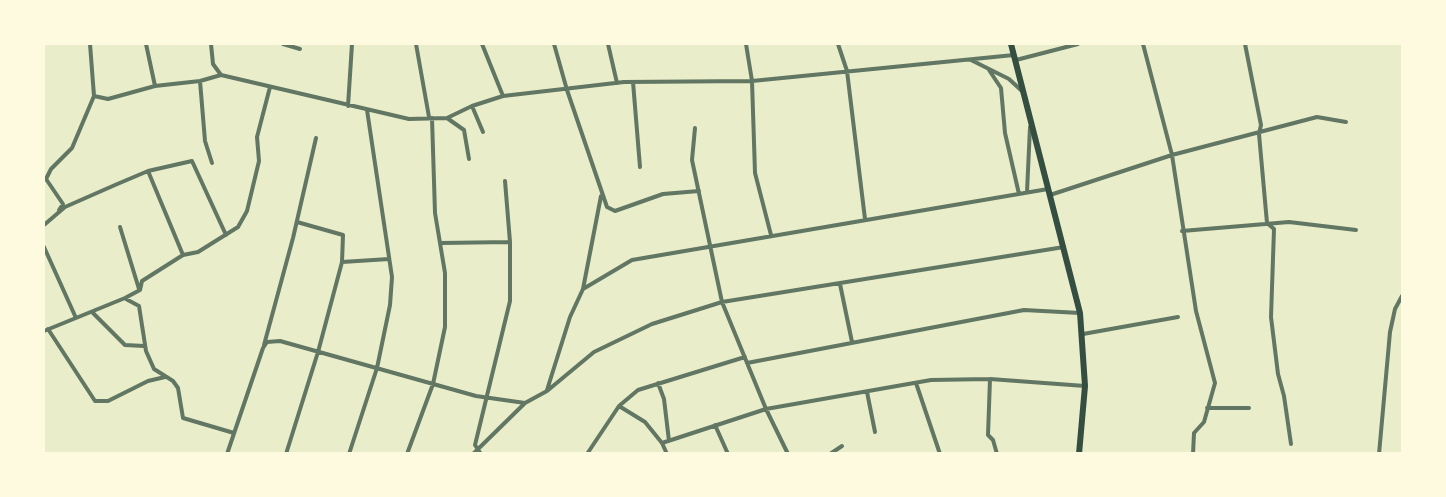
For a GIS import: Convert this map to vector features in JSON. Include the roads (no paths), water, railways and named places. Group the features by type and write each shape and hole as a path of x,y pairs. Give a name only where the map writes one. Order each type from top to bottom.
{"main road":[{"path":"1011,44 1080,313 1083,334 1084,386 1078,453"}],"street":[{"path":"57,214 63,204 46,180 51,169 72,148 94,96 90,44"},
{"path":"146,44 155,86"},
{"path":"211,44 213,64 221,75"},
{"path":"283,44 300,50"},
{"path":"348,106 352,44"},
{"path":"407,453 433,384 445,327 445,273 435,213 430,117 416,44"},
{"path":"482,44 503,96"},
{"path":"554,44 567,90 608,207 615,211 663,194 699,190"},
{"path":"608,44 617,83"},
{"path":"746,44 752,81 755,173 771,236"},
{"path":"838,44 847,71 865,219"},
{"path":"94,96 108,99 155,86 200,81 221,75 409,119 447,118 471,106 503,96 633,82 752,81 968,59 1014,57 1078,44"},
{"path":"1143,44 1172,155 1182,231 1198,320 1215,383 1204,422 1194,433 1193,453"},
{"path":"1245,44 1261,125 1259,134 1267,223 1274,229 1271,317 1278,374 1284,396 1291,444"},
{"path":"968,59 1009,78 1023,92"},
{"path":"989,70 1001,88 1005,133 1019,194"},
{"path":"200,81 205,141 212,163"},
{"path":"633,82 640,167"},
{"path":"165,378 148,381 108,400 95,400 46,330 93,313 140,290 142,281 183,255 198,252 238,227 247,211 259,161 257,136 270,87"},
{"path":"471,106 483,132"},
{"path":"349,453 377,369 390,305 392,276 367,110"},
{"path":"583,289 632,260 1027,192 1049,192 1172,155 1317,117 1346,122"},
{"path":"447,118 465,130 469,159"},
{"path":"1027,192 1030,120"},
{"path":"695,128 692,160 722,302 766,409 788,453"},
{"path":"227,453 262,348 297,222 316,138"},
{"path":"44,225 65,207 148,171 192,160 226,235"},
{"path":"148,171 183,255"},
{"path":"479,452 475,445 510,301 510,242 505,181"},
{"path":"547,391 570,317 583,289 602,195"},
{"path":"286,453 318,352 342,262 343,236 297,222"},
{"path":"1182,231 1289,222 1356,230"},
{"path":"120,227 140,290"},
{"path":"441,243 510,242"},
{"path":"44,247 76,318"},
{"path":"473,453 479,452 525,403 547,391 594,352 652,324 722,302 1064,247"},
{"path":"342,262 389,258"},
{"path":"840,284 852,342"},
{"path":"1379,453 1390,332 1395,309 1402,296"},
{"path":"125,298 139,306 145,346 154,369 165,378 174,381 178,388 183,418 234,433"},
{"path":"747,363 1024,310 1080,313"},
{"path":"93,313 124,345 145,346"},
{"path":"1083,334 1178,317"},
{"path":"262,348 267,342 280,341 487,398 525,403"},
{"path":"587,453 619,406 638,390 745,357"},
{"path":"990,379 988,435 993,440 997,453"},
{"path":"662,443 766,409 916,383 990,379 1084,386"},
{"path":"658,383 664,399 669,441"},
{"path":"916,383 940,453"},
{"path":"867,392 875,432"},
{"path":"619,406 645,422 667,453"},
{"path":"1207,408 1249,408"},
{"path":"714,425 728,453"},
{"path":"830,453 842,446"}]}
